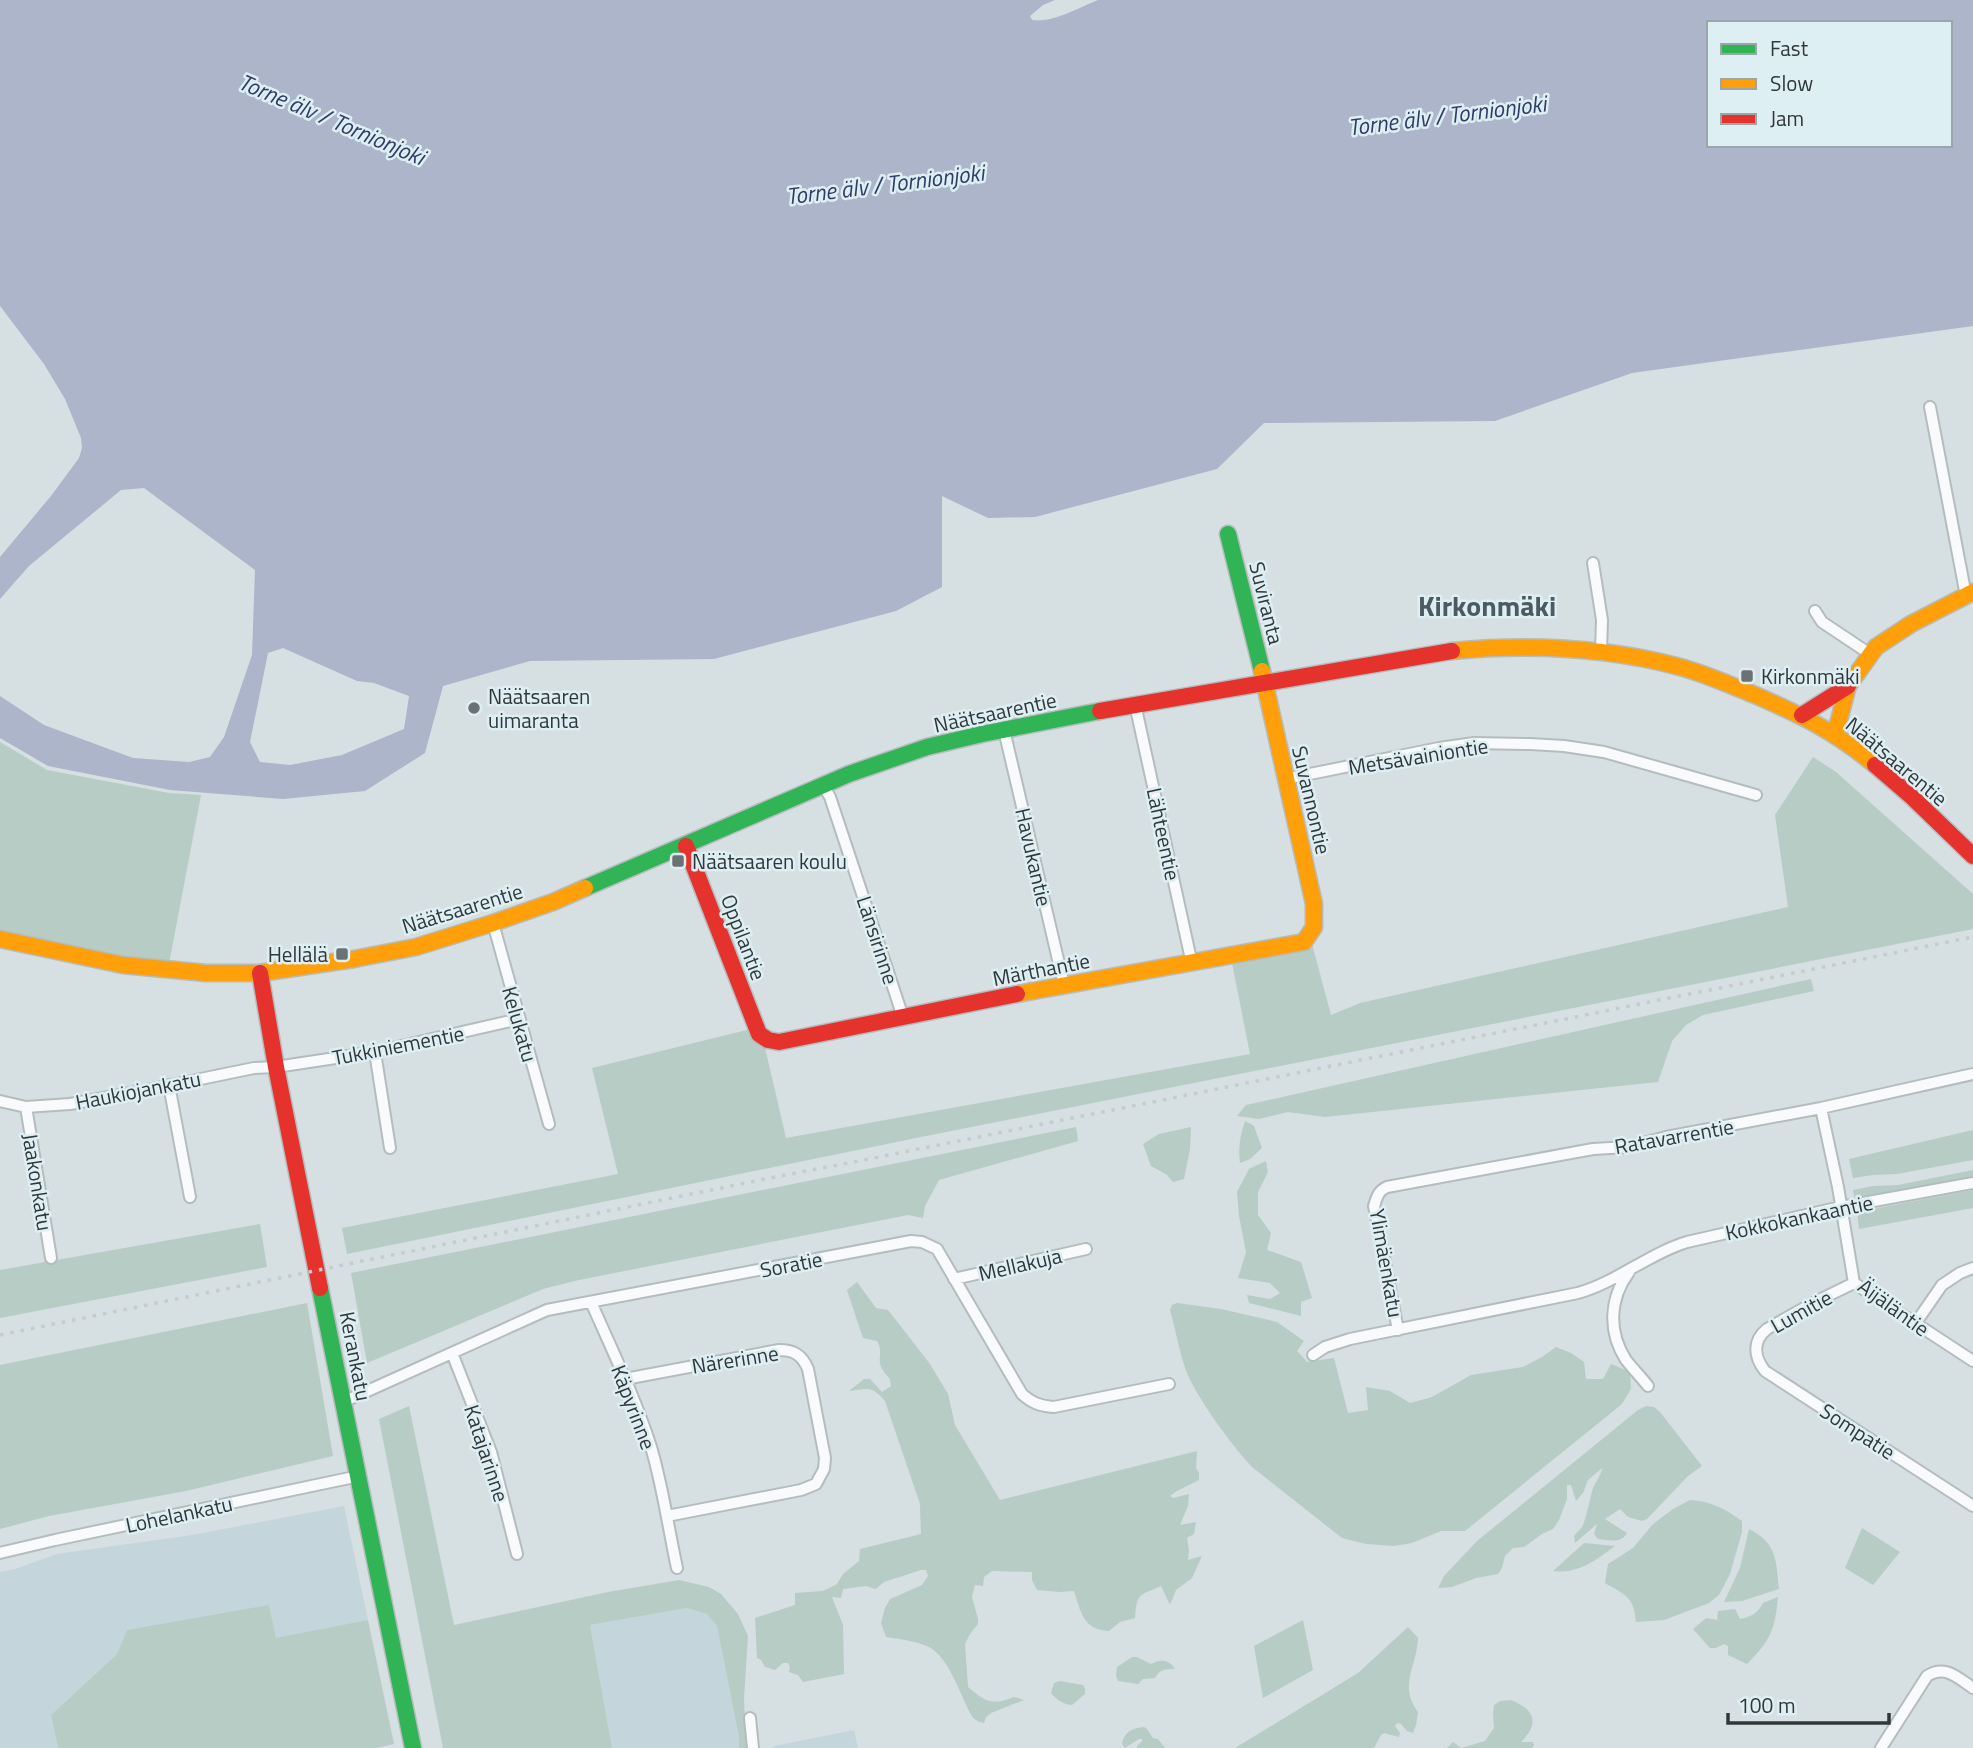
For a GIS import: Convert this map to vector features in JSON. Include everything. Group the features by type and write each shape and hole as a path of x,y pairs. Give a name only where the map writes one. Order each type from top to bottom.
{"street":[{"path":"1835,735 1848,686 1870,654 1911,624 1970,594 1930,407"},
{"name":"Suviranta","path":"1228,534 1265,683"},
{"path":"1594,563 1602,620 1601,651"},
{"path":"1815,611 1822,622 1870,654"},
{"name":"Näätsaarentie","path":"0,939 123,965 206,973 260,972 416,947 553,901 849,774 905,754 1004,730 1135,704 1437,652 1498,647 1601,651 1681,667 1802,715 1869,760 1973,856"},
{"name":"Suvannontie","path":"1265,683 1314,904 1314,927"},
{"path":"1802,715 1848,686"},
{"name":"Lähteentie","path":"1135,704 1192,964"},
{"name":"Havukantie","path":"1004,730 1064,985"},
{"name":"Metsävainiontie","path":"1285,779 1439,748 1474,743 1530,744 1604,752 1756,795"},
{"name":"Länsirinne","path":"823,785 830,797 903,1017"},
{"name":"Oppilantie","path":"686,846 759,1034 768,1040"},
{"name":"Kelukatu","path":"493,923 549,1124"},
{"name":"Märthantie","path":"768,1040 779,1042 1064,985 1304,943 1314,927"},
{"name":"Kerankatu","path":"260,972 276,1067 414,1748"},
{"name":"Tukkiniementie","path":"276,1067 375,1052 519,1019"},
{"path":"375,1052 390,1148"},
{"name":"Haukiojankatu","path":"0,1101 26,1107 70,1104 254,1068 276,1067"},
{"name":"Ratavarrentie","path":"1377,1195 1387,1187 1592,1149 1628,1147 1973,1074"},
{"path":"169,1086 190,1197"},
{"name":"Jaakonkatu","path":"26,1107 51,1258"},
{"name":"Äijäläntie","path":"1821,1108 1854,1283 1973,1360"},
{"name":"Kokkokankaantie","path":"1313,1355 1350,1339 1596,1288 1670,1247 1686,1242 1841,1207 1973,1183"},
{"name":"Ylimäenkatu","path":"1377,1195 1374,1206 1398,1330"},
{"name":"Soratie","path":"344,1402 547,1310 911,1241 922,1242 937,1249 1022,1394 1031,1402 1054,1407 1169,1384"},
{"name":"Mellakuja","path":"954,1279 1086,1249"},
{"path":"1915,1324 1942,1285 1973,1268"},
{"path":"1630,1269 1622,1281 1612,1309 1613,1327 1625,1358 1648,1386"},
{"name":"Lumitie","path":"1755,1347 1767,1329 1854,1283"},
{"name":"Käpyrinne","path":"591,1302 637,1408 651,1448 665,1497 677,1568"},
{"name":"Sompatie","path":"1755,1347 1759,1363 1765,1371 1973,1506"},
{"name":"Närerinne","path":"625,1379 779,1350 794,1352 804,1360 808,1369 825,1458 820,1480 801,1490 667,1516"},
{"name":"Katajarinne","path":"452,1353 491,1452 517,1554"},
{"name":"Lohelankatu","path":"0,1553 359,1476"},
{"path":"1881,1748 1927,1676 1938,1671 1950,1673 1973,1688"},
{"path":"750,1718 753,1748"}],"shaded area":[{"path":"344,1506 368,1620 276,1639 269,1605 117,1654 51,1715 58,1748 0,1748 0,1572 57,1554 192,1535"},
{"path":"687,1608 707,1614 717,1626 739,1748 612,1748 590,1625"},
{"path":"854,1730 858,1748 772,1748 774,1746"}],"green space":[{"path":"0,742 47,770 169,793 201,795 169,964 124,960 0,932"},
{"path":"1813,757 1836,772 1973,894 1973,929 921,1137 347,1254 342,1228 618,1174 592,1068 755,1028 763,1039 786,1138 1250,1054 1231,958 1312,944 1331,1015 1360,1003 1788,907 1775,815"},
{"path":"1811,979 1814,991 1703,1015 1686,1025 1672,1041 1658,1082 1325,1117 1288,1112 1259,1119 1237,1116 1246,1105"},
{"path":"1245,1121 1254,1126 1262,1148 1250,1159 1240,1163 1240,1142"},
{"path":"1076,1127 1078,1141 939,1180 925,1206 923,1218 908,1215 543,1289 367,1363 351,1273"},
{"path":"1191,1127 1184,1179 1173,1182 1167,1175 1151,1166 1143,1144 1159,1134"},
{"path":"1973,1130 1973,1160 1897,1174 1853,1178 1849,1159"},
{"path":"1266,1161 1268,1172 1258,1192 1258,1215 1271,1233 1267,1250 1301,1262 1312,1298 1301,1302 1301,1316 1249,1303 1247,1295 1270,1299 1280,1293 1270,1283 1238,1278 1246,1252 1237,1192 1249,1169"},
{"path":"1973,1170 1973,1179 1855,1201 1853,1190 1898,1185"},
{"path":"1973,1190 1973,1208 1859,1229 1857,1212"},
{"path":"260,1224 267,1267 0,1318 0,1270"},
{"path":"857,1282 876,1308 888,1310 930,1364 948,1394 955,1425 1000,1500 1197,1451 1196,1468 1199,1480 1170,1496 1173,1498 1189,1494 1188,1506 1180,1525 1196,1522 1194,1534 1187,1538 1188,1560 1202,1556 1192,1578 1176,1590 1170,1605 1161,1586 1140,1596 1135,1618 1120,1622 1109,1631 1100,1630 1088,1623 1081,1613 1074,1591 1037,1590 1032,1580 1032,1572 992,1571 984,1577 983,1586 975,1585 972,1597 978,1624 965,1644 968,1687 990,1701 1014,1697 1024,1700 991,1713 984,1723 973,1718 949,1669 936,1652 919,1643 886,1637 881,1623 890,1599 922,1585 928,1576 926,1570 884,1582 876,1589 866,1586 843,1589 841,1598 832,1597 843,1625 844,1674 803,1682 798,1675 789,1672 788,1663 783,1663 775,1670 765,1667 757,1658 755,1618 795,1605 795,1593 823,1591 837,1584 843,1574 859,1561 860,1549 921,1534 920,1504 885,1401 869,1389 849,1391 864,1379 870,1379 882,1392 891,1386 890,1379 881,1367 877,1341 863,1338 847,1290"},
{"path":"307,1303 333,1456 186,1491 49,1516 0,1529 0,1365"},
{"path":"1177,1303 1221,1309 1277,1322 1304,1341 1297,1351 1307,1362 1334,1358 1348,1413 1368,1410 1366,1387 1390,1391 1410,1403 1432,1397 1471,1375 1523,1367 1556,1347 1584,1362 1586,1379 1603,1379 1611,1364 1630,1372 1631,1389 1622,1404 1465,1531 1441,1531 1412,1543 1394,1546 1366,1544 1342,1538 1252,1467 1235,1447 1207,1409 1187,1373 1170,1310 1172,1305"},
{"path":"409,1406 454,1625 608,1592 679,1580 709,1587 721,1594 738,1614 748,1636 744,1698 746,1748 739,1748 717,1626 707,1614 687,1608 590,1625 612,1748 443,1748 379,1419"},
{"path":"1646,1406 1654,1407 1660,1412 1702,1466 1688,1476 1647,1519 1642,1521 1628,1517 1620,1509 1605,1519 1627,1533 1621,1539 1598,1539 1594,1534 1597,1524 1575,1543 1574,1536 1583,1524 1602,1468 1588,1480 1583,1493 1576,1501 1571,1485 1567,1485 1567,1499 1553,1529 1524,1547 1513,1548 1505,1556 1498,1574 1476,1578 1452,1587 1438,1588 1444,1576 1477,1541"},
{"path":"1690,1500 1718,1506 1742,1521 1742,1532 1730,1574 1719,1595 1709,1603 1664,1620 1636,1622 1631,1601 1605,1583 1608,1564 1633,1548 1653,1524"},
{"path":"1862,1528 1900,1552 1873,1585 1845,1568"},
{"path":"1749,1529 1770,1546 1776,1561 1779,1589 1742,1601 1724,1602 1740,1568"},
{"path":"1584,1543 1615,1546 1578,1568 1553,1571"},
{"path":"1778,1597 1770,1634 1747,1664 1728,1655 1728,1646 1724,1644 1710,1648 1693,1629 1706,1618 1717,1620 1718,1611 1735,1609 1740,1619 1748,1617 1763,1603"},
{"path":"269,1605 276,1638 368,1620 394,1744 376,1748 58,1748 51,1715 117,1654 127,1630"},
{"path":"1303,1620 1313,1670 1263,1698 1254,1646"},
{"path":"1408,1627 1418,1638 1409,1684 1409,1693 1418,1712 1413,1733 1397,1723 1395,1726 1400,1733 1399,1737 1384,1733 1374,1748 1235,1748 1358,1673"},
{"path":"1132,1657 1151,1664 1167,1662 1175,1669 1163,1670 1155,1678 1143,1679 1138,1684 1118,1681 1117,1667"},
{"path":"1060,1681 1083,1685 1085,1694 1072,1705 1063,1703 1051,1693 1054,1683"},
{"path":"1511,1700 1530,1713 1533,1723 1521,1742 1533,1742 1532,1748 1461,1748 1485,1741 1494,1728 1494,1705 1500,1701"},
{"path":"1144,1727 1165,1748 1137,1748 1142,1741 1139,1739 1125,1748 1122,1744 1127,1734"},
{"path":"1453,1742 1461,1748 1447,1748"}],"water":[{"name":"Torne älv / Tornionjoki","path":"0,0 1055,0 1043,5 1030,16 1032,20 1040,20 1065,14 1098,0 1973,0 1973,326 1632,373 1495,421 1264,423 1217,469 1035,517 988,518 942,496 942,587 896,611 714,659 530,661 443,686 425,753 365,791 283,799 170,790 48,766 0,738 0,696 44,725 133,758 189,762 210,757 224,737 252,655 255,570 144,488 121,490 29,566 0,599 0,557 51,496 79,458 82,448 81,438 65,399 44,364 0,306","holes":["283,648 357,681 374,683 409,696 404,729 342,755 290,765 260,762 250,742 268,653"]}],"railway":[{"path":"0,1335 1973,937"}],"traffic: fast":[{"path":"1228,534 1262,671"},
{"path":"585,888 849,774 927,747 1100,711"},
{"path":"320,1288 413,1748"}],"traffic: slow":[{"path":"1835,735 1848,686 1876,647 1911,624 1973,592"},
{"path":"1452,651 1509,648 1595,651 1680,667 1772,702 1803,717 1846,743 1875,765"},
{"path":"1017,994 1304,942 1314,927 1314,904 1262,671"},
{"path":"0,939 123,965 206,973 260,973 416,947 493,923 585,888"}],"traffic: jam":[{"path":"1100,711 1452,651"},
{"path":"1802,715 1848,686"},
{"path":"1875,765 1973,856"},
{"path":"686,846 759,1034 768,1040 779,1042 1017,994"},
{"path":"260,973 320,1288"}],"place":[{"name":"Kirkonmäki","path":"1747,676"},
{"name":"Näätsaaren uimaranta","path":"474,708"},
{"name":"Näätsaaren koulu","path":"678,861"},
{"name":"Hellälä","path":"342,954"}],"district":[{"name":"Kirkonmäki","path":"1487,605"}]}
